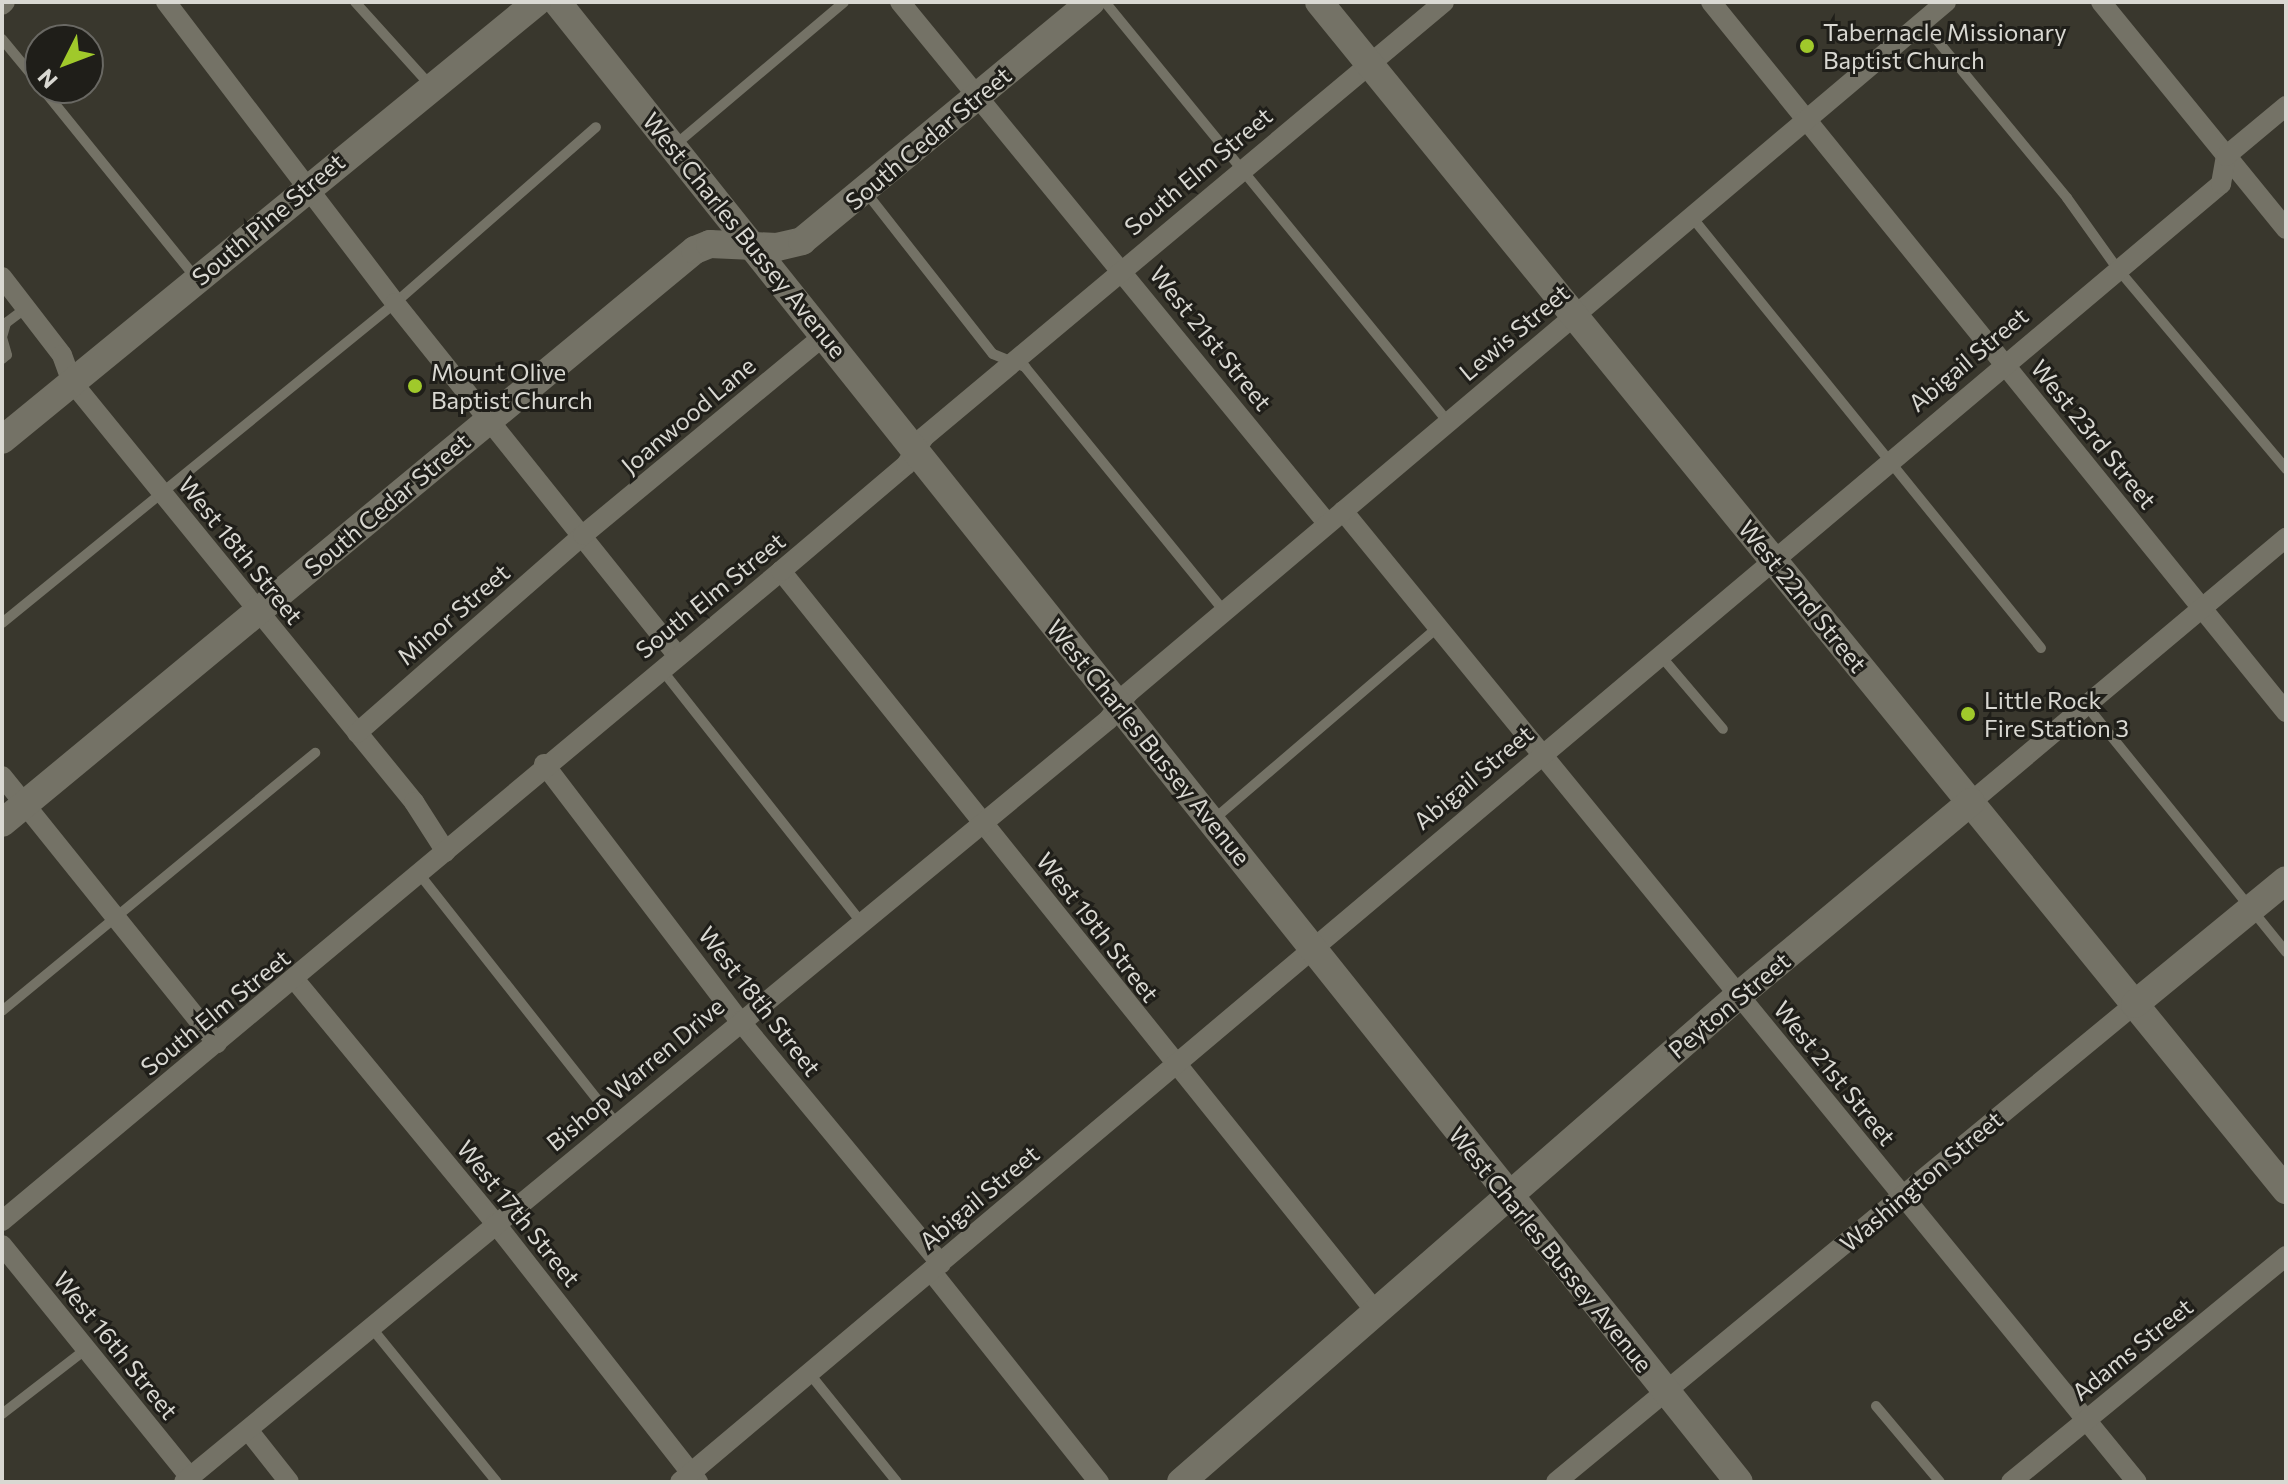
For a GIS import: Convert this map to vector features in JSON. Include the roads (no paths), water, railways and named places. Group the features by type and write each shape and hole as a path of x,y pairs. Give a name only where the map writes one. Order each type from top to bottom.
{"street":[{"path":"166,2 395,303 583,535 669,662"},
{"name":"South Pine Street","path":"2,440 430,85 537,2"},
{"name":"West Charles Bussey Avenue","path":"557,2 918,449 1507,1196 1739,1482"},
{"name":"West 21st Street","path":"900,2 1122,269 1335,517 1437,628 1544,752 1738,996 2137,1482"},
{"name":"South Cedar Street","path":"2,823 695,250 720,244 756,248 802,241 1091,2"},
{"name":"West 22nd Street","path":"1319,2 2286,1190"},
{"name":"South Elm Street","path":"2,1221 420,875 544,764 781,571 906,465 924,437 1243,166 1444,2"},
{"name":"West 23rd Street","path":"1711,2 2286,712"},
{"name":"Lewis Street","path":"1119,707 1128,693 1946,2"},
{"path":"2101,2 2286,229"},
{"name":"Abigail Street","path":"689,1479 808,1372 936,1268 1312,945 2002,363 2221,184 2226,156 2286,106"},
{"name":"West 18th Street","path":"2,277 62,355 72,382 257,613 414,802 446,852"},
{"name":"Joanwood Lane","path":"583,535 826,334"},
{"name":"Minor Street","path":"357,733 583,535"},
{"name":"Peyton Street","path":"1181,1482 1738,996 2286,538"},
{"name":"West 19th Street","path":"781,571 1376,1312"},
{"name":"Bishop Warren Drive","path":"187,1480 982,824 1119,707"},
{"name":"West 18th Street","path":"544,764 1099,1482"},
{"path":"2,776 118,916 217,1043"},
{"name":"Washington Street","path":"1556,1482 2286,880"},
{"name":"West 17th Street","path":"295,980 495,1223 689,1479"},
{"name":"West 16th Street","path":"2,1245 187,1480"},
{"name":"Adams Street","path":"2011,1482 2286,1256"},
{"path":"248,1430 289,1482"}],"lane":[{"path":"355,2 430,85"},
{"path":"673,146 844,2"},
{"path":"1105,2 1243,166 1448,422"},
{"path":"1922,22 2067,198 2117,268 2286,469"},
{"path":"2,39 24,66"},
{"path":"55,104 196,278"},
{"path":"2,623 159,491 395,303 596,127"},
{"path":"865,191 993,354 1025,367 1225,612"},
{"path":"1691,216 2041,648"},
{"path":"2,359 7,355 2,337 6,323 26,308"},
{"path":"1212,822 1437,628"},
{"path":"1659,653 1723,729"},
{"path":"669,662 862,923"},
{"path":"2086,705 2286,952"},
{"path":"2,1011 315,753"},
{"path":"420,875 617,1124"},
{"path":"370,1326 497,1482"},
{"path":"2,1414 86,1349"},
{"path":"808,1372 897,1482"},
{"path":"1876,1406 1940,1482"}],"place":[{"name":"Tabernacle Missionary Baptist Church","path":"1807,46"},
{"name":"Mount Olive Baptist Church","path":"415,386"},
{"name":"Little Rock Fire Station 3","path":"1968,714"}]}
